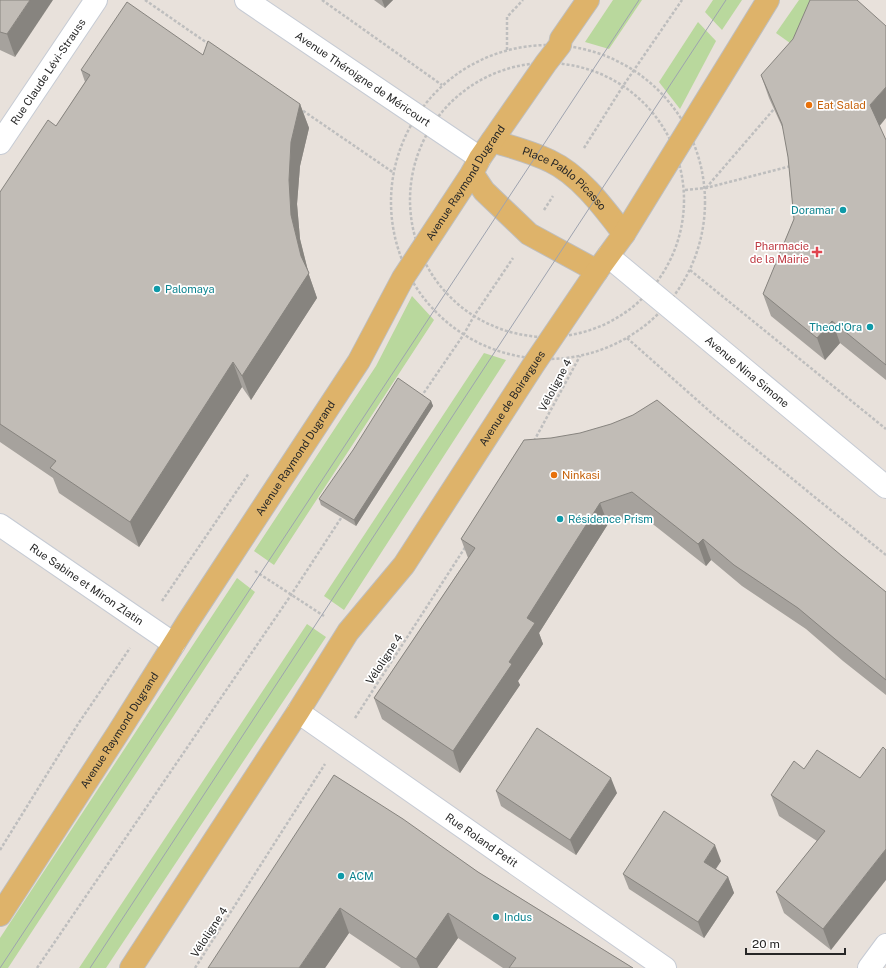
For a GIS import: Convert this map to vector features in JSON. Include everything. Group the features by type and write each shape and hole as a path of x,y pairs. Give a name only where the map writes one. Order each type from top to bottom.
{"main road":[{"name":"Avenue Raymond Dugrand","path":"0,915 174,644 359,361 401,264 420,252 481,157 560,45 561,39 588,0"},
{"path":"624,234 768,0"},
{"path":"481,157 484,191 529,234 602,264"},
{"name":"Place Pablo Picasso","path":"481,157 551,161 568,172 583,185 604,208 624,234"},
{"name":"Avenue de Boirargues","path":"348,632 404,565 538,359 624,234"},
{"path":"131,968 298,712 348,632"}],"street":[{"name":"Rue Claude Lévi-Strauss","path":"0,143 96,0"},
{"name":"Avenue Théroigne de Méricourt","path":"246,0 424,121 481,157"},
{"name":"Avenue Nina Simone","path":"602,264 651,292 668,305 886,487"},
{"name":"Rue Sabine et Miron Zlatin","path":"0,525 174,644"},
{"name":"Rue Roland Petit","path":"298,712 665,968"},
{"path":"869,968 886,945"}],"path":[{"path":"145,0 210,46"},
{"path":"322,0 442,85"},
{"path":"508,50 507,17 523,0"},
{"path":"623,86 682,0"},
{"name":"Véloligne 4","path":"543,45 560,45 603,55 634,70 664,96 688,130 698,155 706,188 703,228 698,249 690,270 668,305 643,328 627,338 604,349 580,356 538,359 499,352 481,344 446,321 430,306 401,264 391,212 391,193 394,173 402,144 424,121 428,100 442,85 472,64 489,56 508,50 543,45"},
{"path":"546,63 573,65 599,73 623,86 653,113 675,150 684,191 681,232 670,262 651,292 625,314 590,332 552,338 524,336 498,329 474,316 443,289 420,252 412,221 410,188 418,156 424,121 481,80 512,67 546,63"},
{"path":"295,105 394,173"},
{"path":"706,188 774,109"},
{"path":"684,191 706,188 794,166"},
{"path":"398,250 401,264"},
{"path":"690,270 886,429"},
{"path":"419,400 464,334"},
{"path":"627,338 715,416 886,555"},
{"name":"Véloligne 4","path":"532,445 580,356"},
{"path":"0,850 78,724 250,471"},
{"path":"37,968 344,513"},
{"path":"203,540 348,632"},
{"name":"Véloligne 4","path":"195,968 468,543"}],"green space":[{"path":"613,0 642,0 609,49 585,42"},
{"path":"713,0 742,0 722,30 705,12"},
{"path":"799,0 820,0 790,43 776,33"},
{"path":"698,22 716,41 680,109 659,82"},
{"path":"412,296 434,320 274,565 254,551 376,366"},
{"path":"484,353 506,360 344,610 324,596"},
{"path":"237,578 255,592 8,968 0,968 0,938"},
{"path":"307,624 326,637 106,968 79,968"}],"building":[{"path":"0,0 30,0 7,34 0,32"},
{"name":"Doramar","path":"810,0 857,0 886,26 886,87 870,105 886,140 886,365 832,321 817,338 763,294 794,219 788,157 782,124 761,75 793,39"},
{"name":"Palomaya","path":"127,2 203,55 208,41 300,104 291,142 289,180 291,215 301,256 309,273 242,376 233,362 130,522 50,468 56,461 0,424 0,192 48,120 56,126 90,75 81,70"},
{"path":"398,378 431,401 354,520 319,499 353,450"},
{"path":"657,400 886,592 886,680 798,608 734,565 703,539 698,544 632,492 600,503 527,618 535,623 509,662 512,664 453,751 374,698 475,548 461,539 524,440 551,438 580,433 611,424 633,415"},
{"path":"537,728 611,778 570,840 496,791"},
{"path":"883,747 886,750 886,849 823,929 776,892 825,831 771,795 794,761 804,769 817,750 860,778"},
{"path":"334,775 403,819 478,872 633,968 509,968 516,958 448,913 416,959 340,908 299,968 208,968"},
{"path":"664,811 715,845 704,862 728,877 698,922 623,874"}],"tram line":[{"path":"0,968 639,0"},
{"path":"90,968 726,0"}],"place":[{"name":"Eat Salad","path":"809,105"},
{"name":"Doramar","path":"843,210"},
{"name":"Pharmacie de la Mairie","path":"817,252"},
{"name":"Palomaya","path":"157,289"},
{"name":"Theod'Ora","path":"870,327"},
{"name":"Ninkasi","path":"554,475"},
{"name":"Résidence Prism","path":"560,519"},
{"name":"ACM","path":"341,876"},
{"name":"Indus","path":"496,917"}]}
